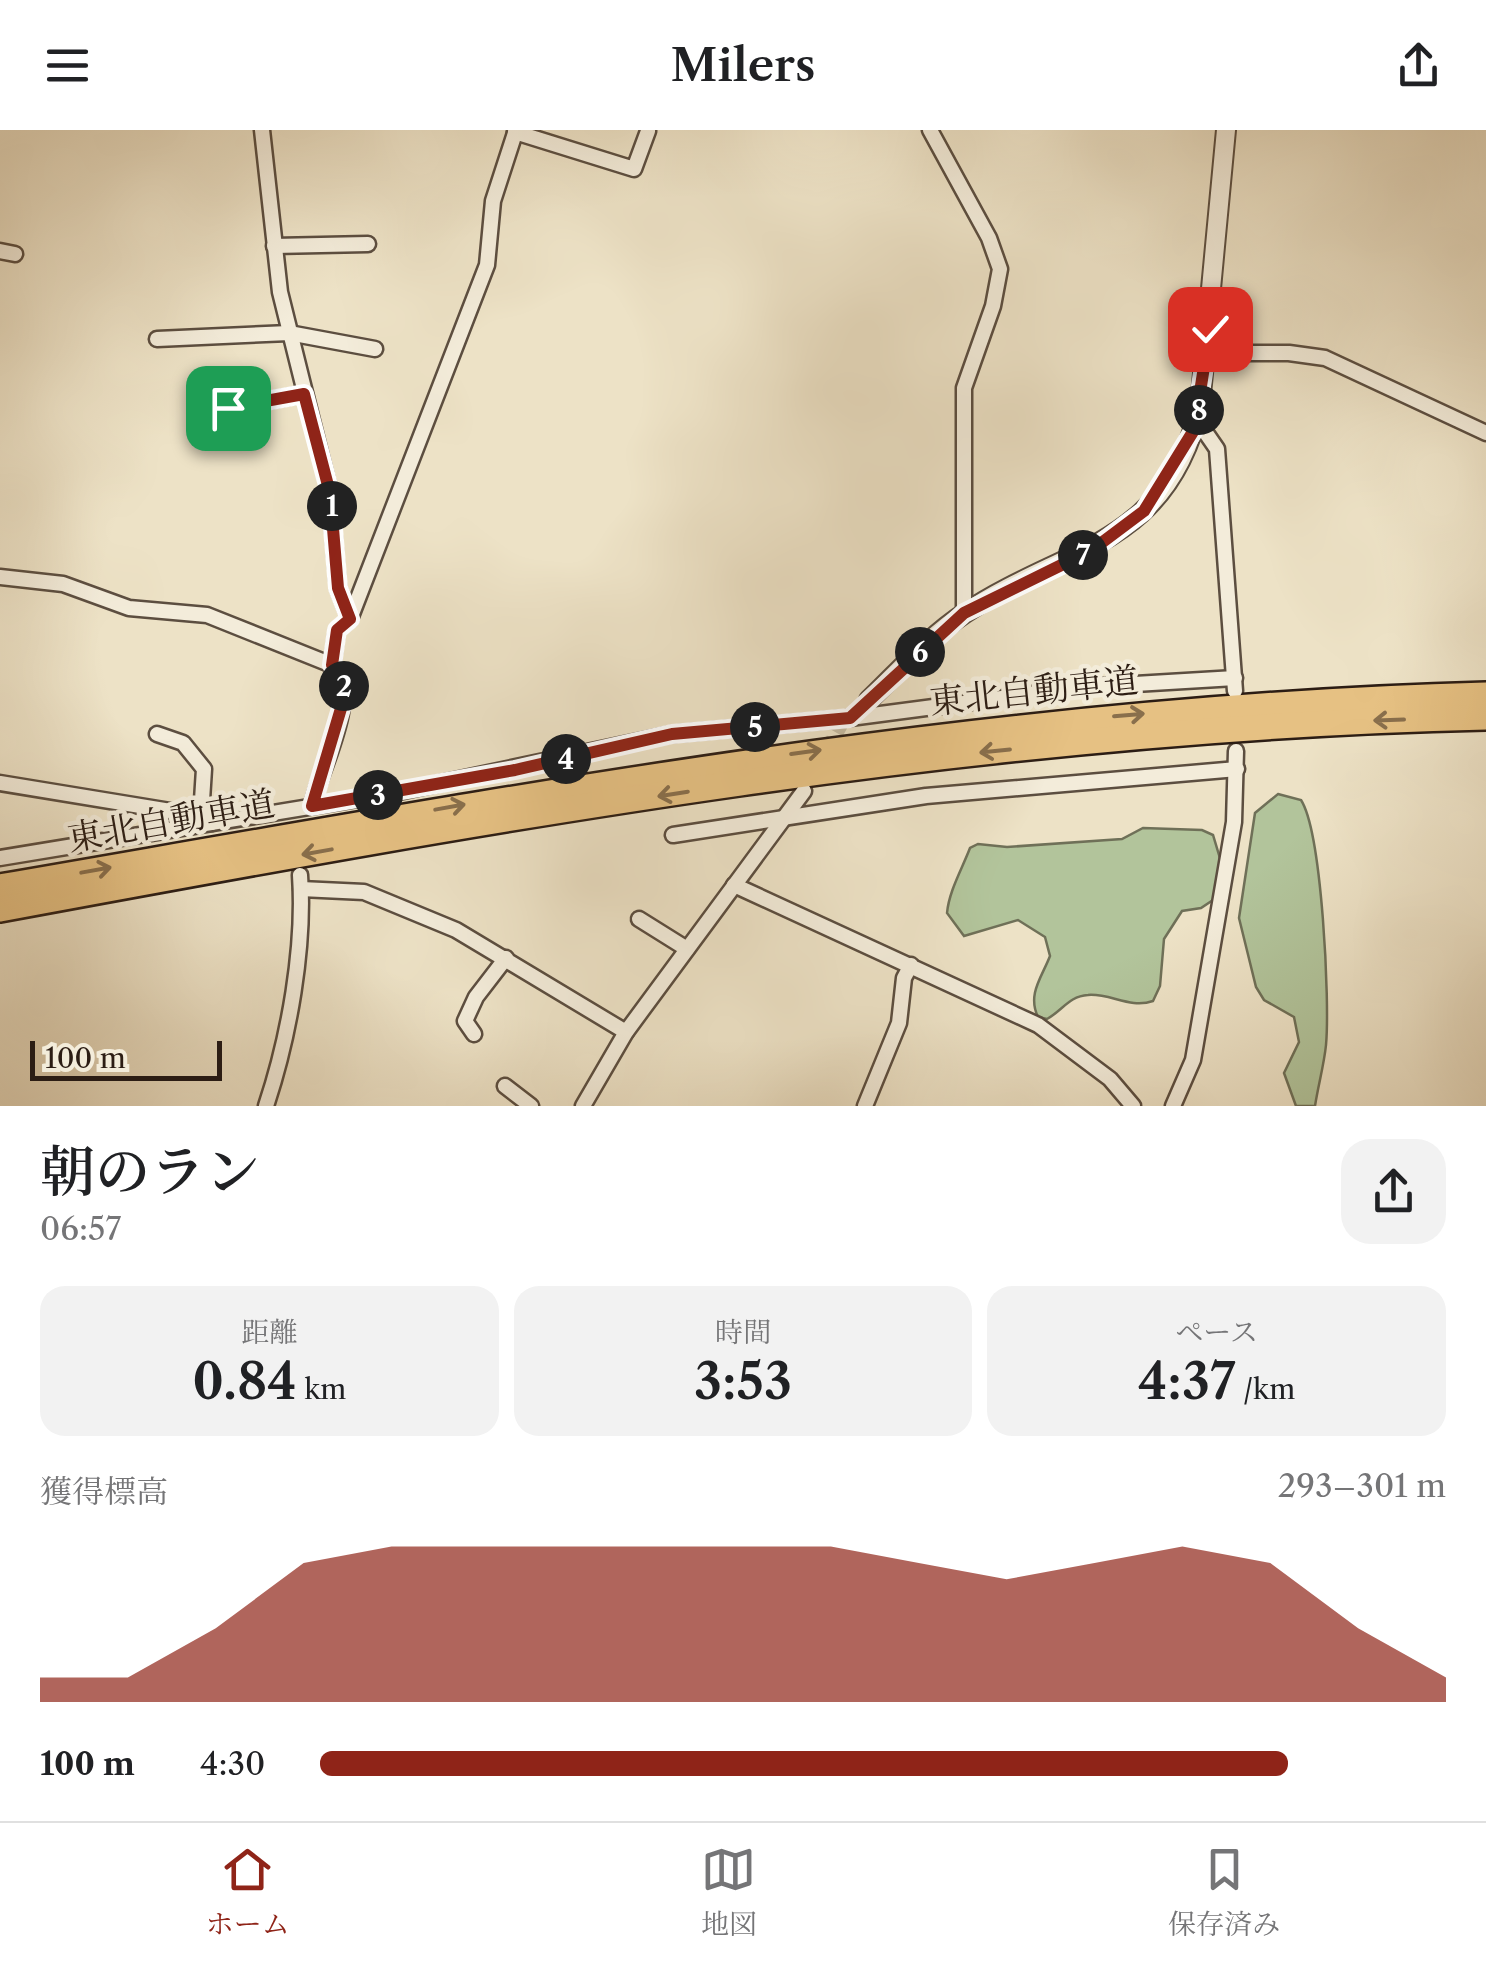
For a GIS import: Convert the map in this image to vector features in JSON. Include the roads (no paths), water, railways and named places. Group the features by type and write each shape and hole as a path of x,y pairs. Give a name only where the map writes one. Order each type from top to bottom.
{"highway":[{"name":"東北自動車道","path":"0,887 518,796 799,753 1104,717 1486,695"},
{"name":"東北自動車道","path":"0,908 486,823 934,758 1222,730 1486,717"}],"street":[{"path":"262,130 288,333 330,493 338,588 350,619"},
{"path":"930,130 989,238 1000,269 993,306 964,388 964,613"},
{"path":"846,722 964,613 1092,550 1122,530 1162,486 1197,420 1207,353 1226,130"},
{"path":"332,665 337,630 350,619 487,264 493,201 516,131 634,169 648,131"},
{"path":"274,246 368,244"},
{"path":"156,339 288,333 375,349"},
{"path":"1207,353 1289,353 1325,358 1486,433"},
{"path":"228,408 304,394"},
{"path":"0,858 206,819 291,816 312,806 515,770 672,734 846,722 1085,686 1235,684 1217,448 1197,420"},
{"path":"0,577 64,584 113,606 207,616 332,665 340,675 345,695 312,806"},
{"path":"157,734 183,743 204,768 206,819"},
{"path":"1173,1106 1193,1060 1234,822 1236,751"},
{"path":"673,835 926,796 1237,769"},
{"path":"0,783 206,819"},
{"path":"583,1106 626,1032 804,791"},
{"path":"266,1106 282,1054 300,959 301,882 377,897 456,930 626,1032"},
{"path":"734,885 1038,1025 1110,1079 1133,1106"},
{"path":"639,919 687,949"},
{"path":"474,1034 465,1022 476,997 506,958"},
{"path":"865,1106 899,1023 904,978 911,965"},
{"path":"505,1086 531,1106"}],"tunnel":[{"path":"826,751 841,725"}]}
